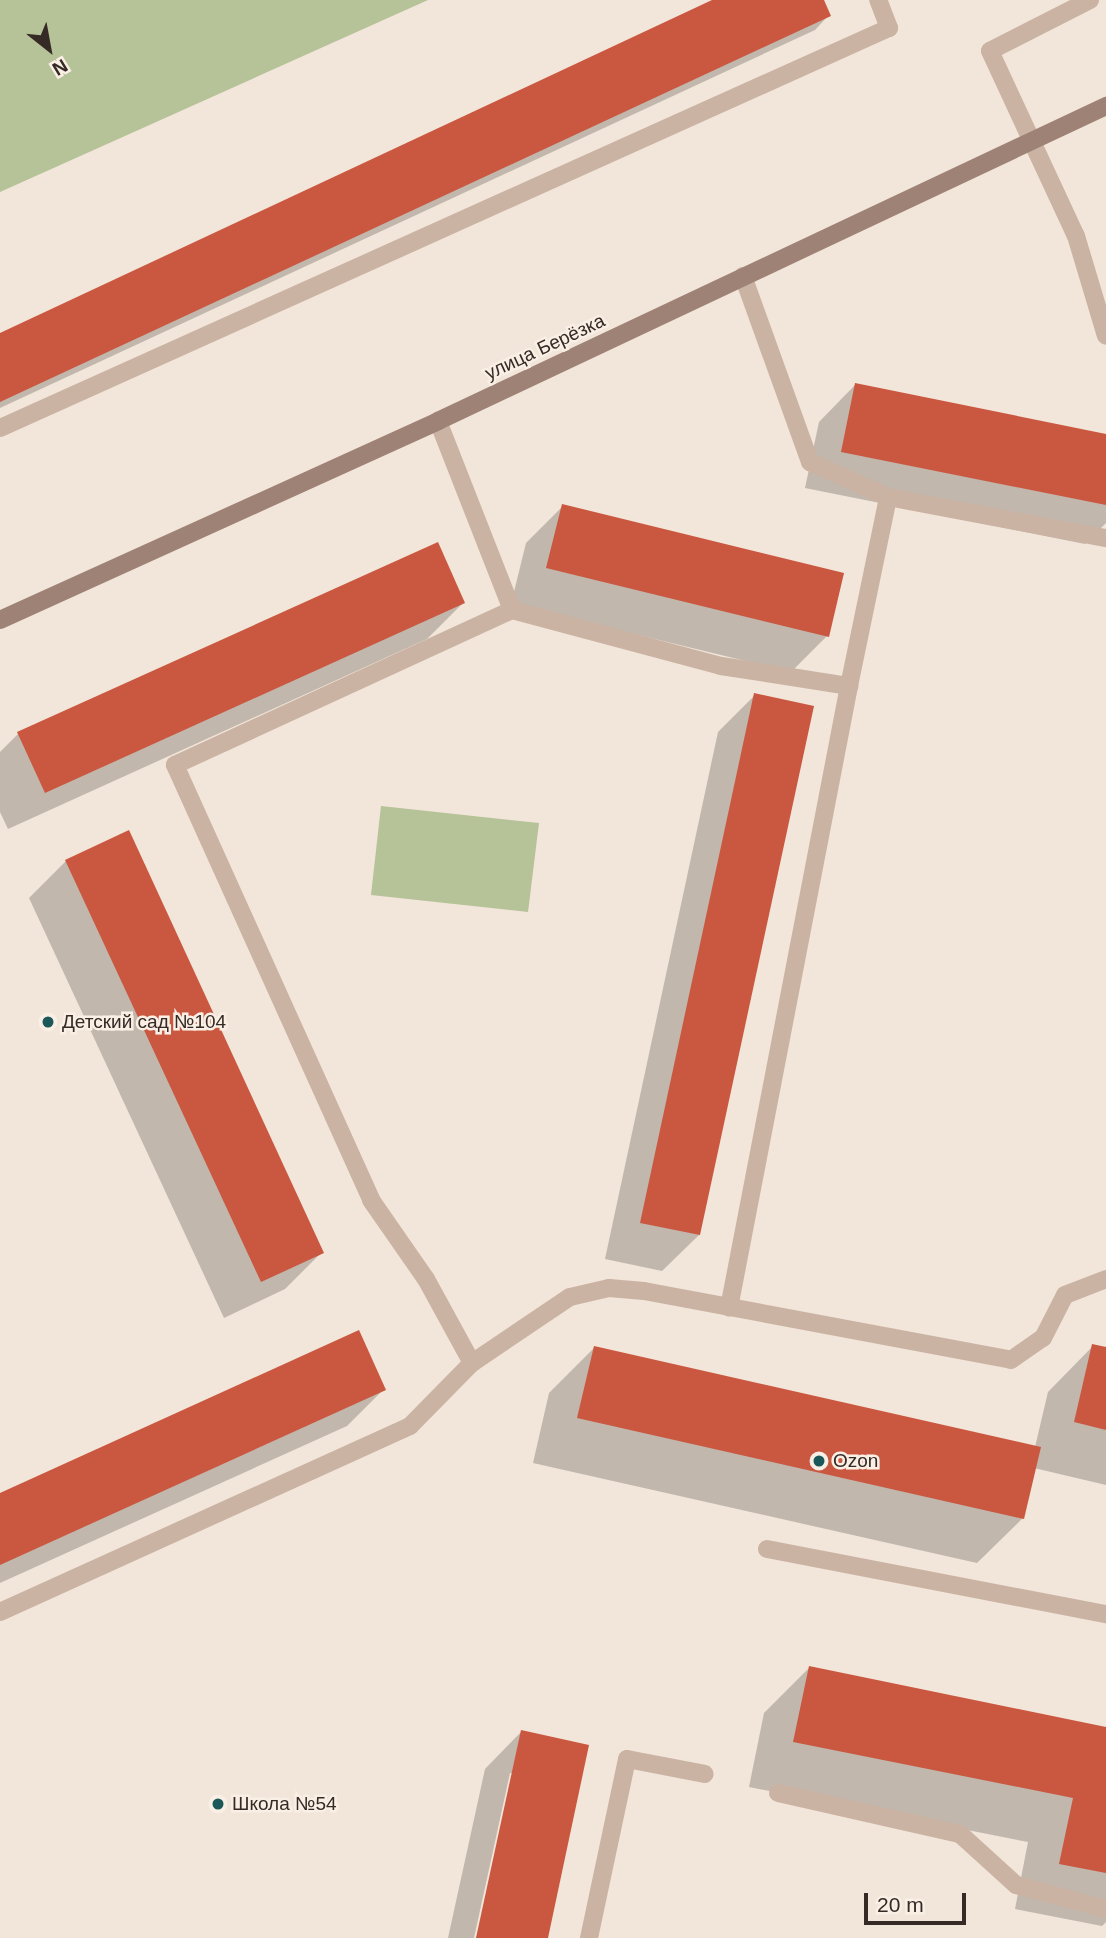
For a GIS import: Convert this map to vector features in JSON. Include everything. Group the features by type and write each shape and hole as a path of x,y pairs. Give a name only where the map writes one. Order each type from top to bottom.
{"main road":[{"name":"улица Берёзка","path":"0,620 438,421 1106,106"}],"lane":[{"path":"0,428 889,28 878,0"},
{"path":"1090,0 990,51 1076,236 1106,336"},
{"path":"743,276 810,462 887,497 1106,538"},
{"path":"438,421 512,610"},
{"path":"729,1308 887,497"},
{"path":"472,1363 426,1279 371,1200 175,765 512,610 721,666 849,686"},
{"path":"0,1612 410,1426 472,1363 570,1297 609,1288 644,1291 1011,1360 1043,1338 1065,1295 1106,1279"},
{"path":"767,1549 1106,1615"},
{"path":"589,1938 627,1759 705,1774"},
{"path":"778,1793 960,1834 1016,1885 1106,1909"}],"green space":[{"path":"0,0 428,0 0,192"},
{"path":"381,806 539,823 528,912 371,895"}],"building":[{"path":"712,0 824,0 831,16 0,402 0,333"},
{"path":"855,383 1106,434 1106,505 841,452"},
{"path":"562,504 844,573 829,637 546,568"},
{"path":"438,542 465,603 45,793 17,732"},
{"path":"754,693 814,706 700,1235 640,1223"},
{"path":"129,830 324,1253 261,1282 65,860"},
{"path":"359,1330 386,1390 0,1565 0,1493"},
{"path":"1092,1344 1106,1347 1106,1430 1074,1422"},
{"path":"594,1346 1041,1447 1024,1519 577,1418"},
{"path":"809,1666 1106,1727 1106,1873 1059,1864 1073,1798 793,1742"},
{"path":"521,1730 589,1745 548,1938 476,1938"}],"place":[{"name":"Детский сад №104","path":"48,1022"},
{"name":"Ozon","path":"819,1461"},
{"name":"Школа №54","path":"218,1804"}]}
